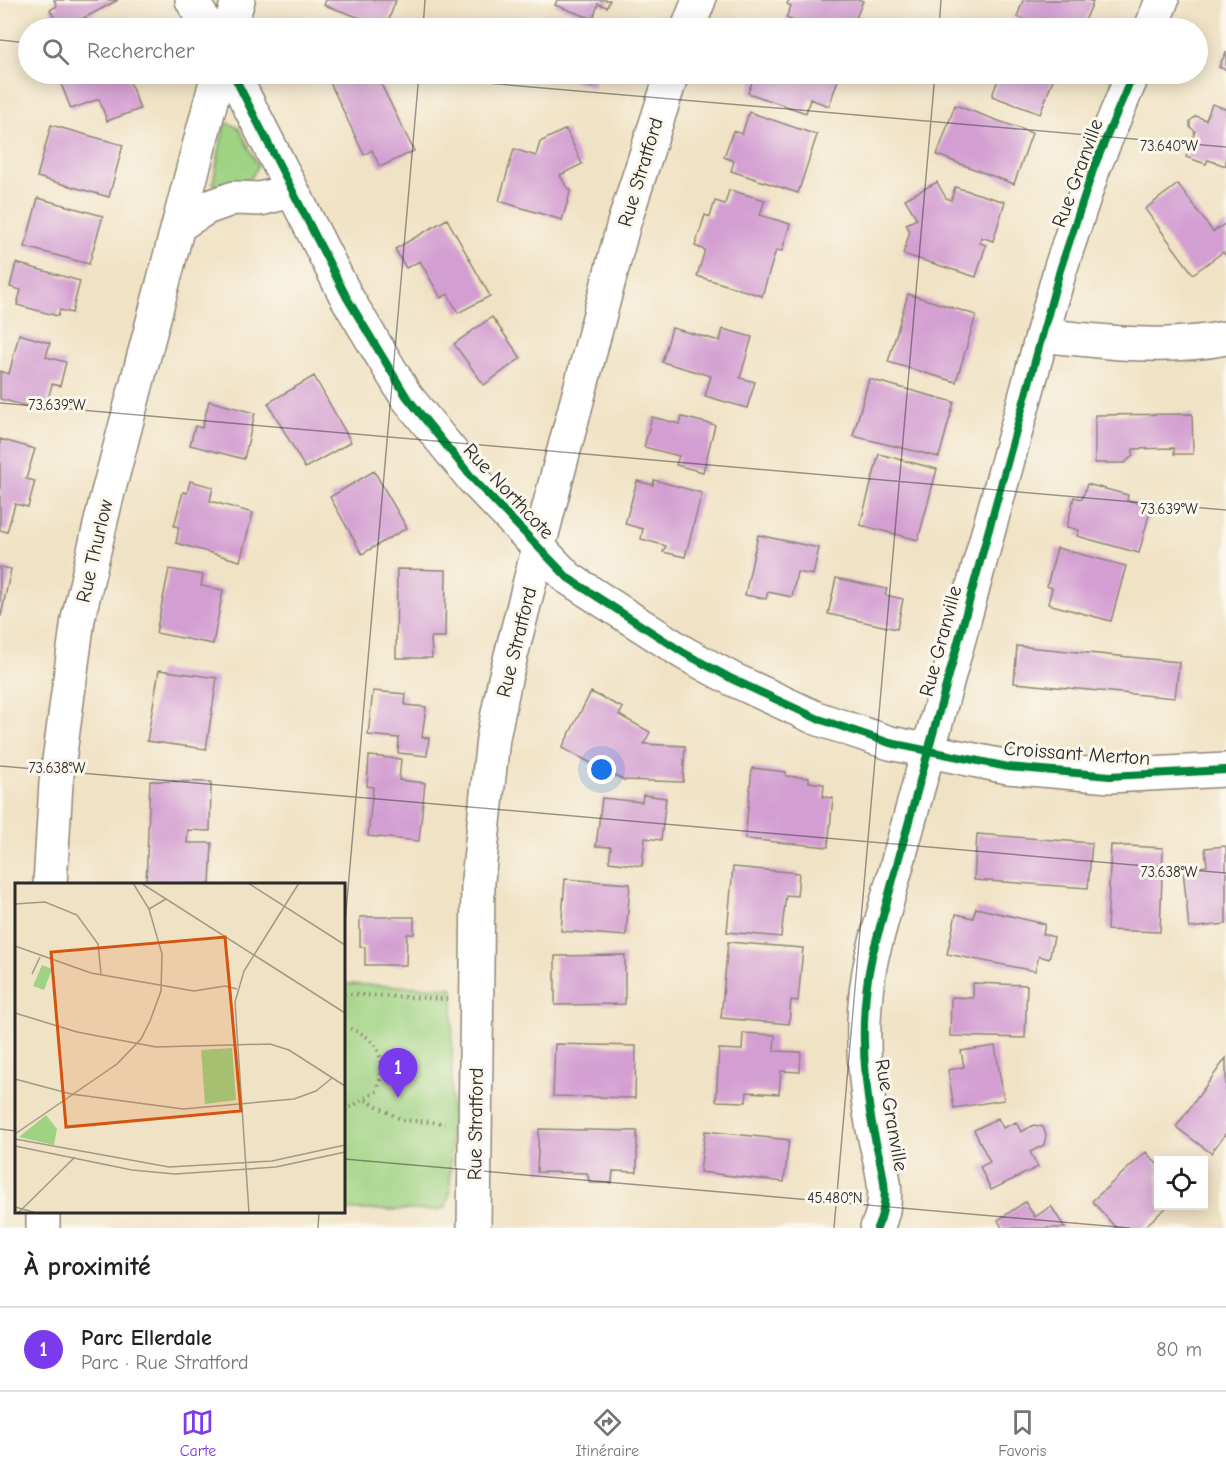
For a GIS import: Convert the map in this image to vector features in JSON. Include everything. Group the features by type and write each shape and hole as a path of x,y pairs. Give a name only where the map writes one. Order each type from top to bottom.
{"street":[{"path":"192,0 202,18"},
{"path":"233,18 238,0"},
{"path":"692,18 699,0"},
{"path":"1155,18 1162,0"},
{"name":"Rue Thurlow","path":"50,883 56,783 78,619 102,514 215,84"},
{"name":"Rue Northcote","path":"237,84 347,298 406,396 474,480 568,578 684,653 732,679 816,718 890,743 927,751"},
{"name":"Rue Stratford","path":"474,1228 478,880 493,738 505,679 624,223 669,84"},
{"name":"Rue Granville","path":"876,1228 883,1211 886,1186 873,1128 866,1080 863,1021 865,994 877,936 1042,334 1094,167 1129,84"},
{"path":"179,225 206,208 234,198 260,199 292,190"},
{"path":"1042,334 1150,344 1204,342 1226,338"},
{"name":"Croissant Merton","path":"927,751 1008,767 1110,776 1226,770"}],"path":[{"path":"345,994 453,999"},
{"path":"345,1027 361,1031 375,1044 381,1059 382,1076 377,1091 366,1100 345,1110"},
{"path":"366,1100 402,1120 452,1123"}],"green space":[{"path":"228,123 239,128 258,166 251,178 219,188 213,183 224,126"},
{"path":"345,984 453,988 450,1192 446,1207 440,1210 345,1210"}],"building":[{"path":"54,0 118,0 84,18 54,18 50,10 57,6"},
{"path":"326,0 396,0 389,18 361,18 324,5"},
{"path":"557,0 610,0 607,7 598,4 593,18 555,5"},
{"path":"789,0 863,1 856,18 786,18 791,6 787,4"},
{"path":"1023,0 1088,0 1093,2 1086,18 1017,17"},
{"path":"1226,52 1226,70 1219,67"},
{"path":"61,84 131,84 140,109 107,121 99,99 71,109"},
{"path":"331,84 381,84 414,151 380,167 372,150 364,155"},
{"path":"751,84 837,84 829,106 810,99 806,113 748,93"},
{"path":"996,84 1051,84 1040,114 992,96"},
{"path":"1212,104 1226,109 1226,166 1208,160 1206,164 1186,157 1195,131 1190,127 1190,121 1196,116 1206,120"},
{"path":"955,105 1032,133 1014,184 937,155"},
{"path":"749,112 817,135 798,193 731,171 734,161 724,157 733,131 742,134"},
{"path":"51,125 123,145 109,197 37,177"},
{"path":"566,129 582,164 560,175 567,188 571,190 562,220 499,201 514,149 536,156 540,142"},
{"path":"937,182 946,198 951,200 955,187 1005,202 993,241 981,237 980,243 986,245 976,277 903,254 910,231 906,224 917,219 905,199"},
{"path":"1178,184 1213,232 1226,223 1226,256 1223,252 1193,274 1145,209"},
{"path":"729,190 765,200 760,215 790,224 782,251 776,250 762,296 697,276 705,250 695,246 705,215 710,217 715,201 725,204"},
{"path":"38,198 103,216 89,264 25,247"},
{"path":"447,219 490,296 458,313 448,294 441,298 420,261 406,268 395,249"},
{"path":"16,263 80,281 72,313 60,310 58,316 17,305 21,290 10,287"},
{"path":"908,294 976,315 956,382 888,362"},
{"path":"492,317 521,358 484,385 454,344"},
{"path":"672,328 720,341 723,329 752,337 740,378 755,382 747,408 705,396 711,376 662,362"},
{"path":"19,334 50,343 46,357 66,362 60,386 52,384 45,411 0,399 0,371 9,374"},
{"path":"314,376 351,442 305,468 268,403"},
{"path":"869,379 954,402 939,457 853,436"},
{"path":"209,401 255,413 244,459 190,445 195,426 202,428"},
{"path":"1192,414 1193,454 1174,454 1174,448 1133,449 1133,455 1125,463 1095,463 1095,415"},
{"path":"652,417 680,424 682,417 715,425 703,472 676,465 679,456 644,447"},
{"path":"0,439 35,449 26,479 35,481 28,507 15,504 7,532 0,530"},
{"path":"879,454 937,469 918,540 860,525"},
{"path":"374,471 407,528 362,554 330,497"},
{"path":"654,480 702,493 685,557 663,552 666,546 641,539 643,529 625,524 637,481 653,485"},
{"path":"190,481 213,487 210,501 253,513 240,561 176,543 179,527 174,526 183,492 187,493"},
{"path":"1087,484 1128,495 1127,500 1151,507 1139,553 1077,536 1079,530 1067,527 1074,497 1082,499"},
{"path":"758,535 819,548 813,575 797,572 792,597 768,592 766,599 745,595"},
{"path":"1057,548 1126,566 1111,621 1048,604 1052,588 1047,586"},
{"path":"0,567 11,569 1,616 0,616"},
{"path":"169,569 203,575 201,586 223,590 213,644 156,633"},
{"path":"397,569 446,570 445,637 431,637 432,658 396,658"},
{"path":"836,578 887,589 885,595 903,599 897,629 828,614"},
{"path":"1017,646 1179,662 1175,698 1014,683"},
{"path":"159,670 217,678 206,749 147,741"},
{"path":"373,691 406,694 405,705 426,707 422,737 429,738 427,756 398,753 399,738 368,735"},
{"path":"591,692 623,708 619,715 650,732 644,744 685,746 683,782 624,780 562,748"},
{"path":"369,756 401,759 399,780 425,783 419,841 368,836 373,787 367,786"},
{"path":"752,768 786,772 786,776 809,778 809,782 824,784 823,797 833,798 828,847 745,839"},
{"path":"150,781 211,782 210,831 188,830 187,843 212,843 210,883 146,883"},
{"path":"643,795 666,798 661,840 645,838 642,866 609,862 611,847 596,846 602,798 642,802"},
{"path":"977,834 1092,843 1088,888 974,880"},
{"path":"1111,845 1163,848 1160,932 1107,930"},
{"path":"1226,846 1226,924 1189,928 1183,869 1207,866 1205,848"},
{"path":"733,867 799,873 797,896 786,895 781,937 727,932"},
{"path":"565,879 630,884 626,936 561,931"},
{"path":"976,908 1045,924 1043,934 1054,937 1049,959 1039,956 1035,971 947,954 956,914 973,918"},
{"path":"360,917 414,917 414,934 407,934 406,965 365,965 365,947 360,947"},
{"path":"728,942 803,948 798,1001 791,1000 789,1024 721,1018"},
{"path":"625,955 625,1004 555,1005 555,956"},
{"path":"973,983 1027,985 1025,1038 950,1036 951,997 973,998"},
{"path":"743,1033 775,1035 774,1051 801,1052 800,1072 781,1071 779,1094 747,1092 746,1102 716,1101 719,1049 742,1050"},
{"path":"555,1044 636,1046 635,1098 553,1096"},
{"path":"995,1046 1004,1100 954,1108 948,1070 964,1067 961,1051"},
{"path":"1226,1058 1226,1133 1211,1153 1176,1127"},
{"path":"998,1118 1003,1128 1016,1122 1021,1132 1034,1125 1043,1127 1046,1135 1044,1145 1030,1152 1038,1167 991,1190 980,1167 990,1162 974,1130"},
{"path":"539,1129 637,1131 637,1172 613,1171 612,1183 590,1183 587,1173 537,1172"},
{"path":"705,1131 789,1140 784,1182 700,1172"},
{"path":"1146,1152 1154,1161 1154,1210 1163,1210 1143,1228 1116,1228 1092,1201"},
{"path":"1025,1202 1035,1217 1051,1206 1065,1228 1002,1228 998,1220"}],"cycle path":[{"path":"238,84 347,298 406,396 474,480 568,578 684,653 732,679 816,718 890,743 1008,767 1110,776 1226,770"},
{"path":"877,1228 885,1196 870,1111 864,1048 865,1002 872,956 1060,270 1094,167 1129,84"}],"place":[{"name":"Parc Ellerdale","path":"398,1098"}]}
